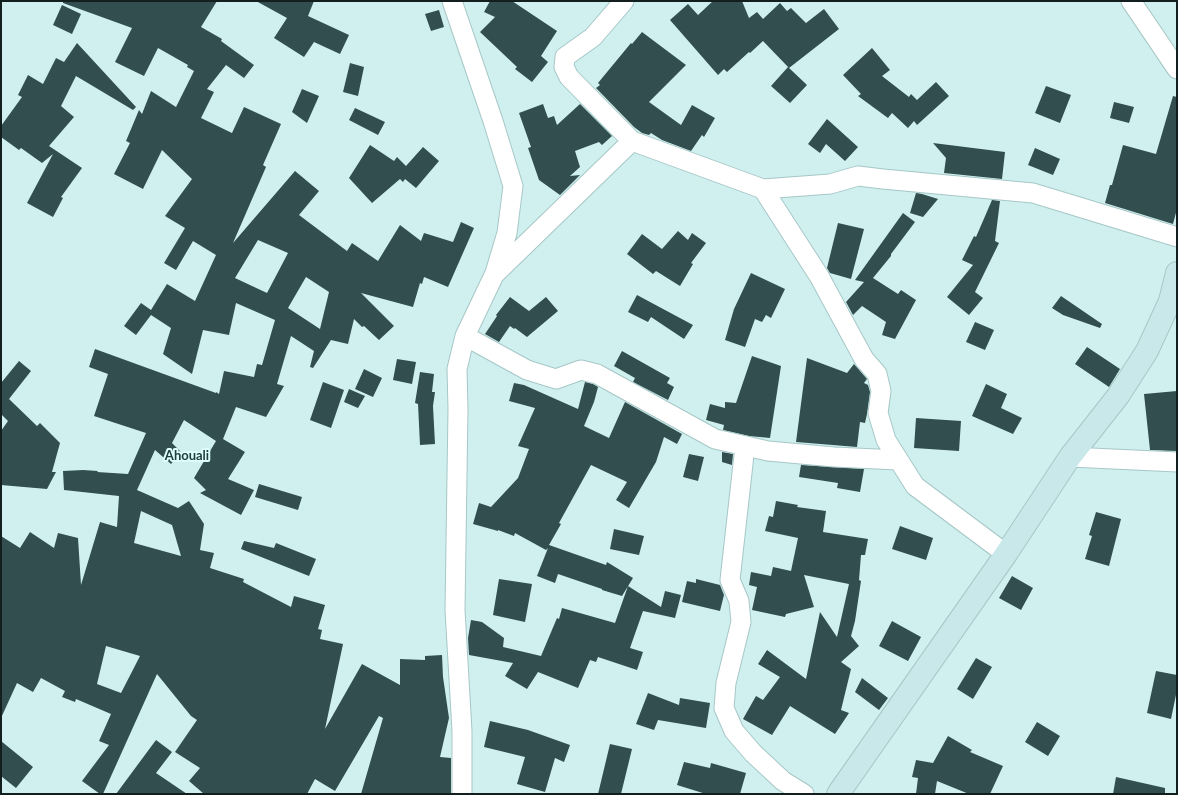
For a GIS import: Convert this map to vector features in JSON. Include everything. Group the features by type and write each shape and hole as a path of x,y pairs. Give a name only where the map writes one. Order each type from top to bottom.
{"main road":[{"path":"838,794 1006,554 1070,457 1118,396 1147,351 1170,300 1177,273"}],"street":[{"path":"452,1 493,121 513,186 507,233 495,273 465,336 457,369 458,409 455,610 462,731 462,794"},
{"path":"624,1 593,37 565,57 564,67 569,77 632,141 763,189 830,184 858,176 883,180 1033,193 1177,237"},
{"path":"1131,1 1177,69"},
{"path":"495,273 632,141"},
{"path":"763,189 819,276 864,359 877,374 881,391 878,413 886,440 915,486 1006,554"},
{"path":"465,336 527,370 556,379 581,370 597,374 715,439 768,451 834,457 898,460"},
{"path":"745,446 730,580 739,601 741,622 726,683 724,708 734,731 753,752 783,781 804,794"},
{"path":"1070,457 1177,462"}],"building":[{"path":"63,1 217,1 201,27 222,39 221,41 254,65 244,78 226,65 207,89 214,92 201,118 232,133 244,107 281,124 263,165 266,167 233,243 295,171 319,191 299,215 347,251 352,243 378,261 400,225 421,241 424,233 453,242 461,222 474,228 448,287 424,277 422,284 420,283 413,307 361,293 394,326 379,340 354,319 348,344 331,340 313,368 310,367 314,351 291,336 277,384 284,386 266,417 236,407 223,439 245,452 228,479 254,490 241,515 200,493 206,490 194,478 216,441 184,420 172,443 181,452 171,464 155,450 137,490 178,508 189,501 204,524 200,550 214,553 210,568 244,579 243,582 291,607 294,596 325,605 318,629 322,630 320,639 343,644 325,729 362,664 400,685 400,659 425,660 425,656 442,655 443,677 449,718 440,757 451,758 451,794 361,794 383,718 379,716 335,791 315,779 307,794 204,794 189,781 200,768 175,752 197,720 191,716 157,674 103,794 100,794 82,781 109,745 99,741 111,714 76,699 75,702 62,697 65,691 41,678 33,692 17,683 1,718 1,536 20,548 30,532 54,548 58,533 78,538 81,585 100,522 117,527 119,496 64,490 63,471 83,470 128,474 146,433 94,416 108,374 89,367 95,349 219,394 224,371 254,377 257,364 262,365 275,320 236,303 229,335 203,330 192,374 163,354 171,328 151,315 136,335 124,326 141,303 151,310 167,284 195,301 216,255 193,241 176,270 164,263 185,228 165,216 192,179 162,150 143,189 114,174 130,143 126,141 139,110 142,114 151,91 176,107 194,71 187,67 188,65 158,48 144,76 115,62 132,28 63,3","holes":["258,240 288,253 267,293 235,278","306,277 329,292 320,329 288,308","141,511 172,525 181,556 134,543","106,646 140,656 121,693 97,684"]},
{"path":"256,1 314,1 308,16 349,35 340,54 314,42 304,57 274,38 287,18"},
{"path":"490,1 512,1 557,31 541,56 548,62 532,82 515,69 517,67 480,32 495,17 484,12"},
{"path":"713,1 742,1 749,18 757,12 763,19 780,3 787,11 791,8 806,23 824,9 839,29 789,68 763,41 727,72 724,69 718,75 670,20 688,4 698,15"},
{"path":"62,5 81,14 72,34 53,25"},
{"path":"439,10 444,27 431,31 425,14"},
{"path":"642,32 686,65 649,102 681,125 692,105 715,118 704,137 702,135 691,151 662,140 651,133 649,135 642,133 634,127 596,88 600,85 598,83"},
{"path":"77,43 136,107 133,110 76,76 61,106 74,117 49,146 82,168 61,197 63,198 53,217 27,203 53,154 42,163 21,148 19,150 1,137 1,126 22,97 18,95 28,75 43,84 56,58 64,62"},
{"path":"872,48 890,70 882,76 909,97 911,94 917,100 936,82 949,96 917,125 914,121 908,128 892,113 888,118 858,96 861,94 843,75"},
{"path":"350,63 364,67 358,96 343,92"},
{"path":"788,67 807,85 790,103 771,86"},
{"path":"1046,86 1071,95 1060,123 1035,113"},
{"path":"302,89 319,96 307,123 292,112"},
{"path":"1173,96 1177,97 1177,209 1173,224 1105,203 1110,185 1112,185 1123,145 1156,154"},
{"path":"1114,102 1134,107 1129,123 1110,118"},
{"path":"543,104 548,118 554,116 557,125 580,104 612,136 602,145 599,142 575,151 580,167 570,176 580,175 560,195 539,180 528,148 531,147 519,113"},
{"path":"355,108 385,122 378,135 349,120"},
{"path":"827,119 858,147 845,161 826,144 820,153 808,144"},
{"path":"933,143 1005,152 1002,179 944,173 946,158"},
{"path":"370,145 394,161 397,157 406,166 423,147 439,161 416,188 405,179 403,182 400,179 372,203 349,178"},
{"path":"1035,148 1060,159 1053,175 1028,165"},
{"path":"916,193 938,199 923,217 910,213"},
{"path":"992,200 1000,201 995,241 999,243 975,292 983,298 969,315 947,297 973,265 962,260 974,236 976,237"},
{"path":"903,213 915,222 873,278 898,294 901,290 916,300 895,339 882,335 886,322 862,306 853,315 846,302 864,282 855,280"},
{"path":"838,223 864,229 851,279 830,273 827,268"},
{"path":"678,231 688,240 692,233 706,243 691,263 693,264 680,286 656,271 653,274 627,254 642,234 662,249"},
{"path":"751,273 785,289 771,318 766,315 762,322 755,319 745,347 725,340 734,309"},
{"path":"637,295 693,325 684,339 651,317 648,322 628,312"},
{"path":"1061,296 1102,324 1100,328 1063,315 1052,308"},
{"path":"510,297 529,311 546,297 558,311 527,337 510,326 499,342 485,334 497,316 496,315"},
{"path":"975,322 994,330 985,350 966,342"},
{"path":"1087,347 1120,369 1109,387 1075,364"},
{"path":"622,351 670,378 667,383 674,387 668,400 633,382 635,378 614,366"},
{"path":"752,356 781,366 770,438 749,436 723,430 724,425 706,420 710,404 725,408 725,402 736,403"},
{"path":"807,358 847,373 854,364 867,379 864,383 868,385 870,392 867,414 865,423 860,422 857,447 796,442"},
{"path":"397,359 416,362 412,384 393,380"},
{"path":"19,361 31,371 9,399 37,426 40,423 60,443 52,472 56,472 47,489 1,485 1,431 8,421 1,414 1,383"},
{"path":"364,369 382,378 373,397 355,389"},
{"path":"420,372 434,374 432,392 435,392 433,406 435,444 420,445 418,404 415,403"},
{"path":"323,382 344,390 331,428 310,420"},
{"path":"585,382 598,387 594,402 584,426 609,438 625,402 682,434 677,444 664,437 656,462 629,508 616,500 627,482 591,465 559,523 561,524 549,545 606,565 607,562 633,578 622,596 558,574 555,583 537,576 548,548 546,550 515,533 514,536 498,530 473,524 479,503 491,507 518,478 529,449 518,446 535,408 509,401 514,383 524,385 578,409"},
{"path":"986,384 1007,394 1001,408 1022,418 1013,434 972,416"},
{"path":"349,389 365,396 358,408 344,402"},
{"path":"1177,391 1177,451 1150,450 1144,394"},
{"path":"916,418 961,421 959,451 914,448"},
{"path":"722,452 733,454 732,465 722,462"},
{"path":"689,454 704,457 698,481 683,477"},
{"path":"801,465 864,469 860,492 837,488 838,483 799,477"},
{"path":"259,484 302,497 298,510 255,497"},
{"path":"776,501 798,505 797,507 826,511 823,532 868,539 865,555 861,555 859,580 861,581 855,621 851,636 859,646 841,662 851,669 841,710 849,713 835,734 790,706 772,735 743,719 756,696 763,700 780,677 758,664 767,650 806,679 820,612 837,637 849,584 804,575 814,607 786,614 785,617 752,610 757,587 749,585 751,572 771,576 773,567 791,571 798,538 765,531 769,516 773,517"},
{"path":"1096,512 1121,519 1109,566 1085,559 1092,536 1089,535"},
{"path":"900,526 933,538 926,560 892,549"},
{"path":"614,529 644,536 639,555 610,549"},
{"path":"244,541 274,548 276,543 316,559 309,576 241,549"},
{"path":"1012,576 1033,588 1021,610 999,598"},
{"path":"499,579 532,584 525,622 493,615"},
{"path":"696,579 720,585 724,595 720,611 682,602 687,581 696,583"},
{"path":"628,586 661,607 665,591 681,595 675,618 643,611 630,648 643,652 637,670 598,657 596,662 590,660 578,688 538,672 527,689 505,676 513,663 469,655 468,638 471,620 482,622 504,638 503,647 541,656 557,618 559,619 562,608 615,623"},
{"path":"892,621 921,637 908,661 879,646"},
{"path":"976,658 992,667 973,699 957,689"},
{"path":"1156,671 1177,675 1177,690 1171,719 1147,713"},
{"path":"862,678 888,698 879,710 855,692"},
{"path":"648,693 679,705 680,698 710,703 706,728 658,720 654,730 636,724"},
{"path":"490,721 528,730 570,745 564,762 555,758 545,792 517,784 525,757 484,747"},
{"path":"1037,722 1060,736 1048,756 1025,742"},
{"path":"948,736 972,750 970,752 1003,766 990,794 969,794 937,781 935,794 916,794 918,778 912,777 916,760 933,763"},
{"path":"156,740 172,752 156,773 187,794 116,794"},
{"path":"1,741 33,767 16,788 1,776"},
{"path":"610,744 632,749 621,794 598,794"},
{"path":"684,762 710,768 711,763 746,773 740,794 706,794 677,785"},
{"path":"1116,777 1165,788 1165,794 1113,794"}],"district":[{"name":"Ahouali","path":"187,456"}]}
